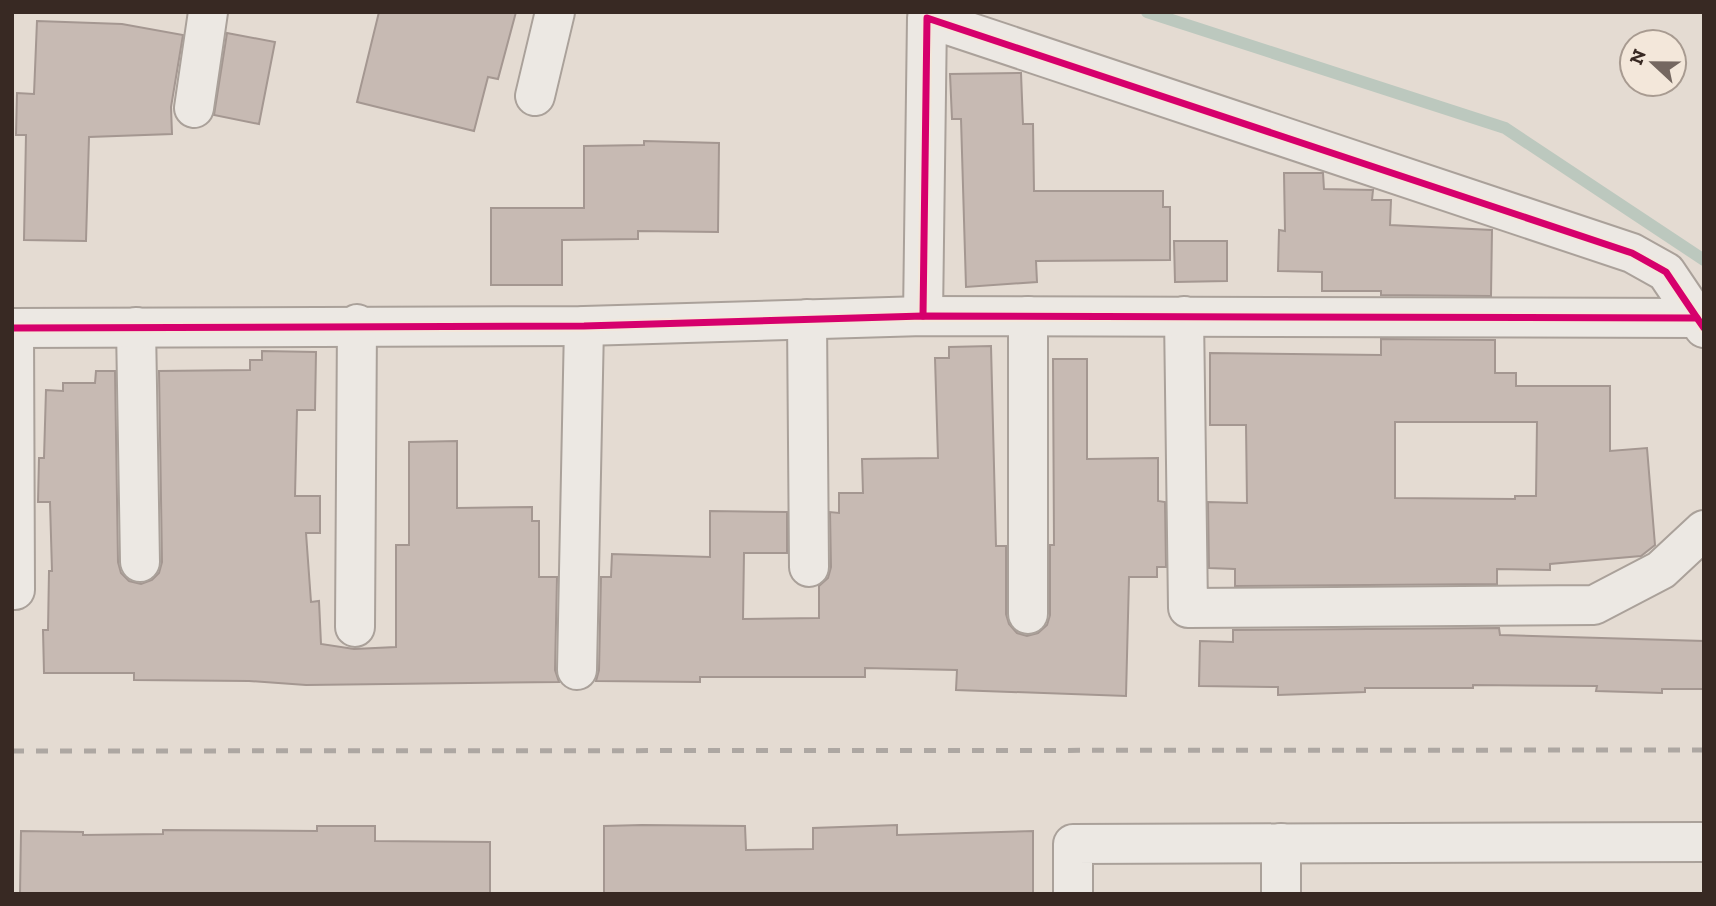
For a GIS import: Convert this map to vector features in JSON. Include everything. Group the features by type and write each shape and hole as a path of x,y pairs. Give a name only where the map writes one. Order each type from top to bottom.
{"street":[{"path":"194,108 208,12"},
{"path":"535,96 555,12"},
{"path":"923,316 918,15 1632,253 1666,272 1700,323"},
{"path":"12,590 15,590 13,328 356,324 584,326 923,316 1184,316 1700,323"},
{"path":"1028,316 1028,614"},
{"path":"1184,316 1188,608 1594,605 1661,570 1704,530"},
{"path":"807,319 809,567"},
{"path":"355,627 356,324"},
{"path":"577,670 584,326"},
{"path":"136,327 140,562"},
{"path":"1073,894 1073,844 1704,842"},
{"path":"1281,843 1281,894"}],"building":[{"path":"379,12 516,12 498,79 488,77 474,131 357,102"},
{"path":"37,21 122,24 183,35 171,107 172,134 89,137 86,241 24,240 26,135 16,135 17,93 34,94"},
{"path":"227,33 275,42 259,124 214,115"},
{"path":"1021,73 1023,124 1033,124 1034,191 1163,191 1163,207 1170,207 1170,260 1036,261 1037,282 966,287 961,119 952,119 950,74"},
{"path":"644,141 719,143 718,232 638,231 638,239 562,240 562,285 491,285 491,208 584,208 584,146 644,145"},
{"path":"1284,173 1323,173 1324,189 1373,190 1372,200 1391,200 1390,225 1492,230 1491,296 1381,295 1381,291 1322,291 1322,272 1278,271 1279,230 1285,231"},
{"path":"1174,241 1227,241 1227,281 1175,282"},
{"path":"1381,339 1495,340 1495,373 1516,373 1516,386 1610,386 1610,451 1647,448 1655,545 1641,556 1550,564 1550,570 1497,569 1497,584 1235,586 1235,569 1209,568 1208,502 1247,503 1246,425 1210,425 1210,353 1381,355","holes":["1395,422 1537,422 1536,496 1515,496 1515,499 1395,498"]},
{"path":"991,346 996,546 1006,546 1006,614 1009,624 1017,633 1027,636 1038,633 1047,625 1050,615 1050,545 1054,545 1053,359 1087,359 1087,459 1158,458 1158,501 1165,502 1166,567 1157,567 1157,577 1129,577 1126,696 956,690 957,670 865,668 865,677 700,677 700,682 596,681 599,670 601,577 611,577 612,554 710,557 710,511 787,512 787,553 744,553 743,619 819,618 819,586 828,578 831,567 830,512 839,513 839,493 863,493 862,459 938,458 935,358 949,358 949,347"},
{"path":"262,351 316,352 315,410 297,410 295,496 320,496 320,533 306,533 311,602 319,601 321,644 354,649 396,647 396,545 409,545 409,442 457,441 457,508 532,507 532,521 539,521 539,577 557,577 555,670 559,682 306,685 249,681 134,680 134,673 44,673 43,630 48,630 49,571 52,571 50,502 38,502 39,458 44,458 46,390 63,391 63,383 95,383 96,371 115,371 118,562 121,573 129,581 141,584 152,580 159,573 162,562 159,371 250,370 250,360 262,360"},
{"path":"1499,628 1500,635 1704,641 1704,689 1662,689 1662,693 1596,691 1597,686 1473,685 1473,688 1365,688 1365,692 1278,695 1278,687 1199,686 1200,641 1233,642 1233,630"},
{"path":"897,825 897,835 1033,831 1033,894 604,894 604,826 745,826 746,850 813,849 813,828"},
{"path":"317,826 375,826 375,841 490,842 490,894 20,894 21,831 83,832 83,835 163,834 163,830 317,831"}],"waterway":[{"path":"1147,12 1505,128 1704,260"}],"railway":[{"path":"12,751 1704,750"}],"cycle path":[{"path":"923,316 927,18 1632,253 1666,272 1697,318"},
{"path":"12,328 584,326 923,316 1697,318 1704,328"}]}
